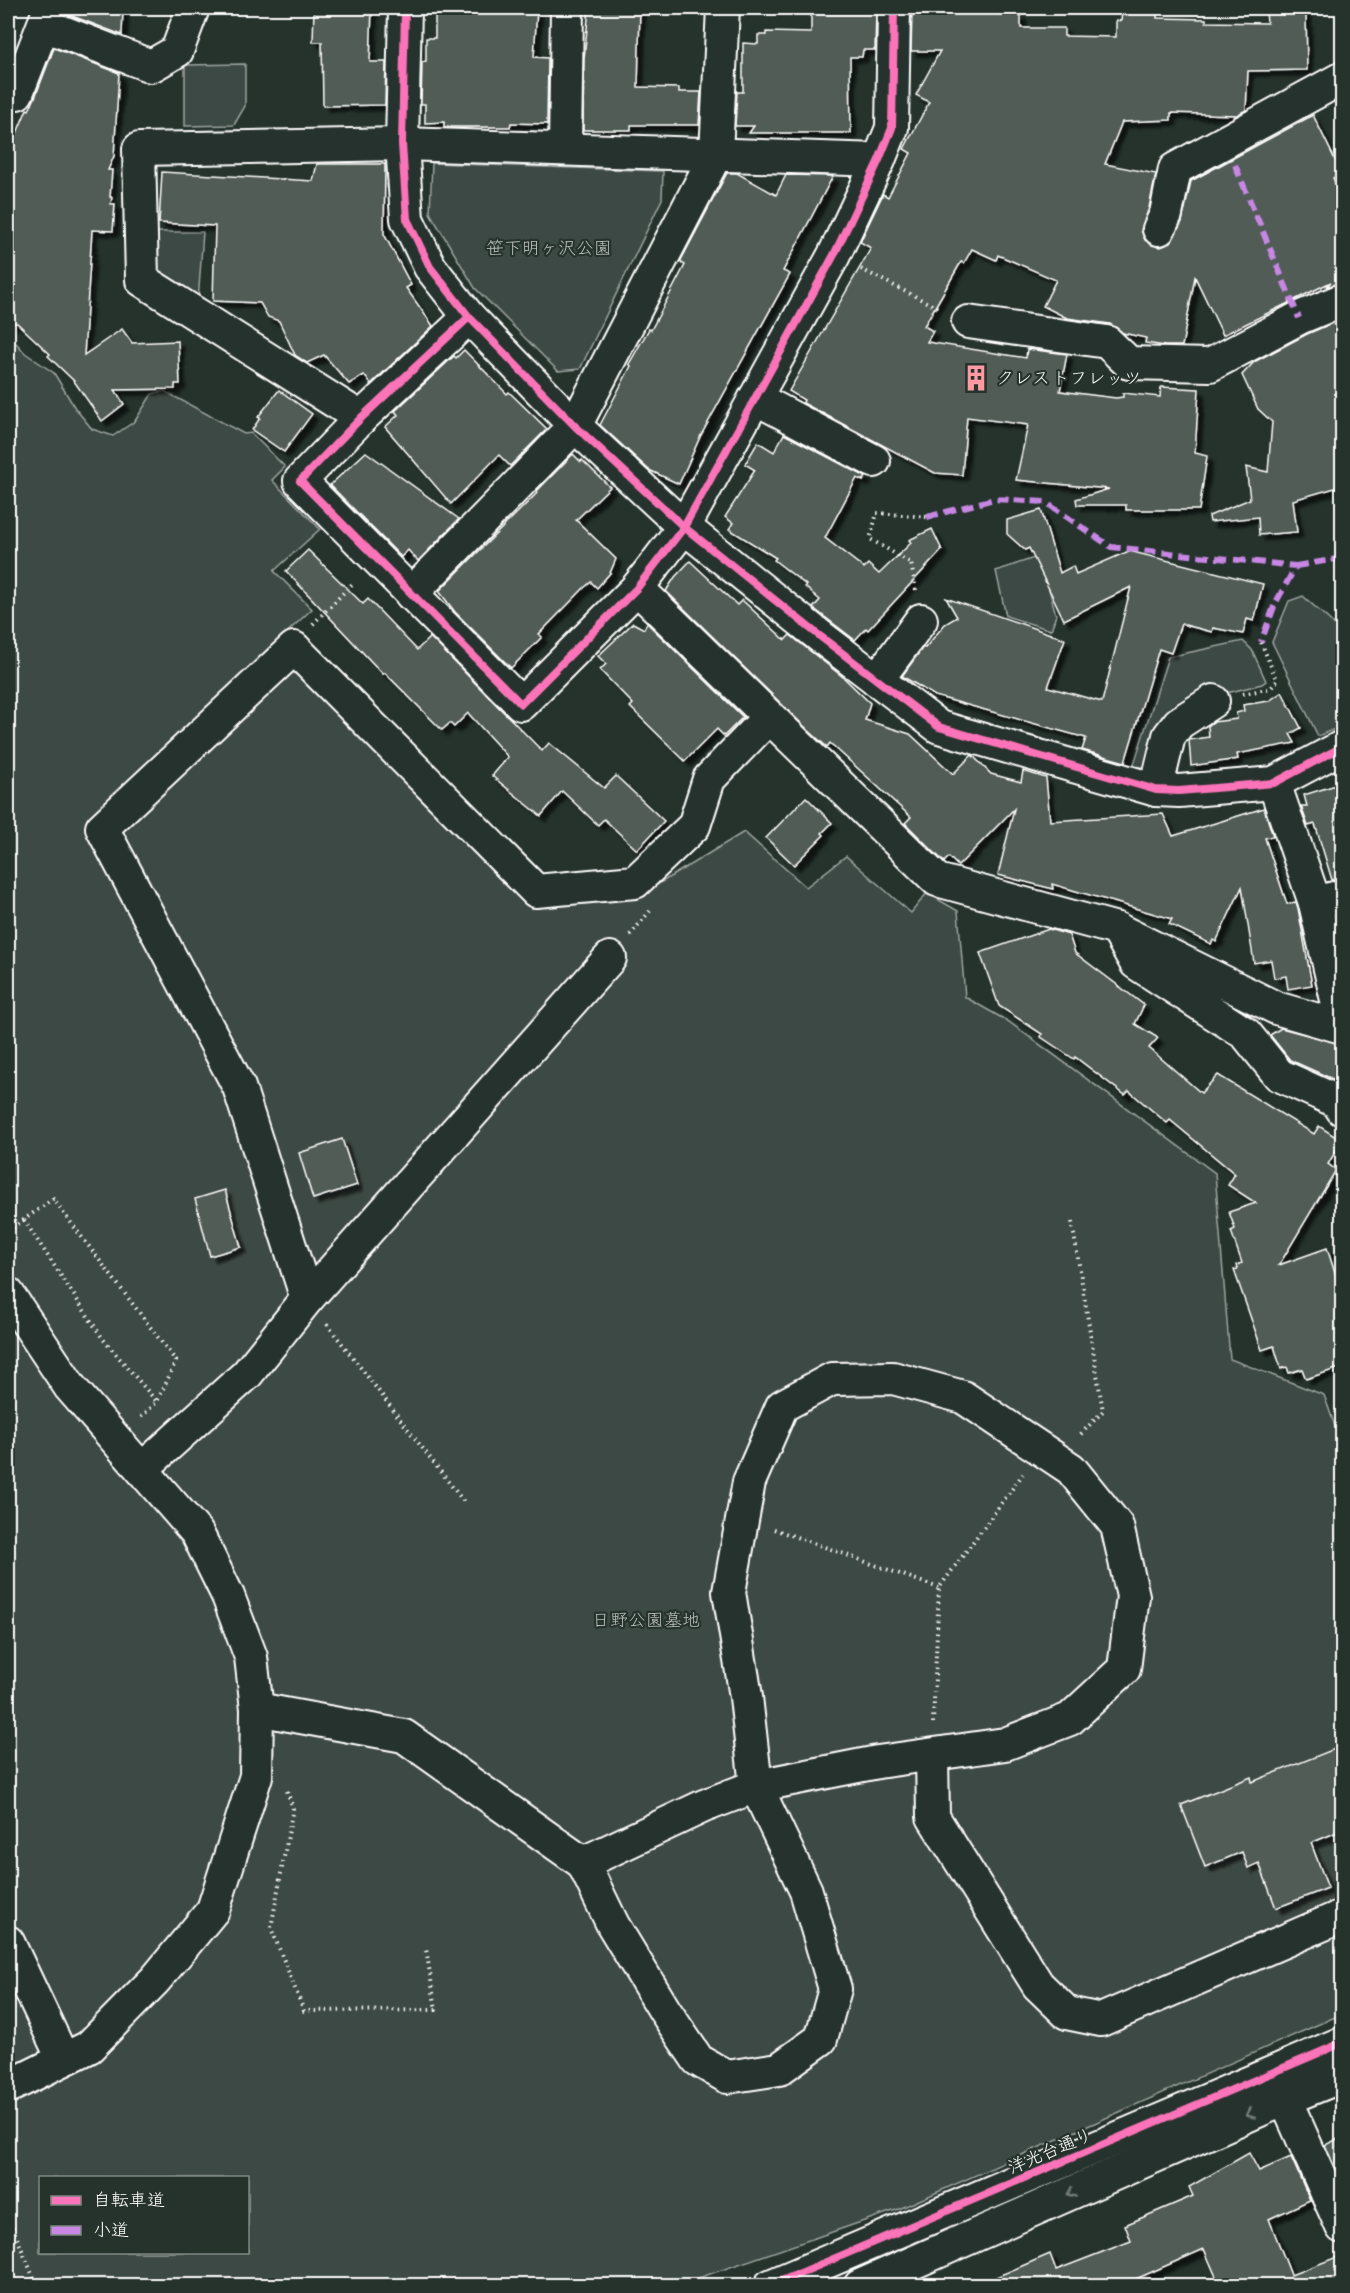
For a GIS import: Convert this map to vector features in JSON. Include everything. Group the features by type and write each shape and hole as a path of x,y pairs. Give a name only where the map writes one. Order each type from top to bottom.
{"street":[{"path":"8,89 17,93 47,16 151,66 177,51 193,8"},
{"path":"405,8 402,144 407,219 430,267 469,317 575,426 684,527 877,680 939,727 1156,790 1179,791 1274,783 1342,747"},
{"path":"565,148 567,8"},
{"path":"411,594 575,426 716,154 723,8"},
{"path":"469,317 361,418 300,481 521,704 637,588 684,527 834,255 892,128 894,8"},
{"path":"1159,229 1166,214 1175,170 1342,78"},
{"path":"361,418 142,280 139,149 402,144 879,160"},
{"path":"968,322 1107,342 1129,363 1210,365 1299,318 1342,300"},
{"path":"755,398 874,461"},
{"path":"637,588 937,880 1117,929 1276,1008 1342,1027"},
{"path":"877,680 921,620"},
{"path":"307,1299 239,1088 102,828 294,648 536,891 634,882 694,826 709,779 768,718"},
{"path":"1156,790 1169,736 1179,723 1213,701"},
{"path":"1274,783 1329,899 1342,1022"},
{"path":"1117,929 1136,963 1246,1034 1279,1075 1338,1102 1342,1108"},
{"path":"142,1469 247,1374 307,1299 609,958"},
{"path":"8,1294 70,1387 197,1533 228,1596 251,1657 257,1709 255,1776 213,1910 155,1980 89,2047 8,2087"},
{"path":"257,1709 405,1736 583,1863 614,1925 665,2011 698,2060 727,2077 779,2069 821,2039 835,1989 806,1891 756,1786 746,1697 729,1592 749,1482 782,1406 832,1379 893,1378 963,1397 1071,1469 1117,1526 1133,1596 1124,1669 1070,1719 1005,1744 878,1762 756,1786 704,1806 583,1863"},
{"path":"932,1755 933,1817 1038,1985 1067,2013 1101,2020 1342,1916"},
{"path":"8,1942 63,2059"},
{"name":"洋光台通り","path":"770,2286 1342,2043"},
{"path":"860,2286 1342,2076"},
{"path":"1285,2099 1342,2227"}],"path":[{"path":"834,255 968,322"},
{"path":"921,620 911,563 870,539 877,513 927,517"},
{"path":"294,648 301,636 377,559"},
{"path":"1213,701 1271,688 1277,681 1261,642"},
{"path":"8,1231 53,1199 176,1361 157,1402 116,1439"},
{"path":"24,1220 103,1339 157,1402"},
{"path":"932,1755 939,1588 1049,1454 1103,1411 1072,1222"},
{"path":"307,1299 464,1502"},
{"path":"742,1517 939,1588"},
{"path":"285,1786 293,1808 271,1928 304,2011 435,2010 426,1949"},
{"path":"8,2216 37,2286"}],"green space":[{"path":"245,64 245,106 234,125 185,126 185,65"},
{"name":"笹下明ヶ沢公園","path":"432,163 663,171 662,199 580,369 558,371 475,288 430,213"},
{"path":"151,232 203,232 198,302 152,276"},
{"name":"日野公園墓地","path":"8,334 25,353 54,373 75,408 92,429 113,436 135,421 152,394 164,391 244,434 251,433 285,467 272,480 320,529 274,571 312,609 279,640 530,905 647,891 744,832 806,887 846,856 911,913 927,893 958,911 965,997 1009,1022 1215,1173 1230,1359 1324,1395 1342,1446 1342,2014 899,2209 678,2285 8,2285"},
{"path":"1040,556 1056,615 1051,630 1006,616 996,571"},
{"path":"1303,596 1337,627 1342,639 1342,726 1318,736 1272,642 1289,601"},
{"path":"1243,641 1252,650 1266,681 1192,702 1153,763 1143,767 1133,767 1168,657"}],"building":[{"path":"68,8 123,8 122,35 67,14"},
{"path":"314,8 372,8 370,62 386,62 385,105 323,106 322,42 313,42"},
{"path":"435,8 537,8 534,57 548,58 547,124 511,123 510,127 444,127 444,122 425,123 425,104 421,104 422,62 426,61 426,38 435,38"},
{"path":"589,8 640,8 638,87 679,88 679,92 701,92 699,125 631,125 631,130 583,130 584,59"},
{"path":"811,8 867,8 869,12 876,12 875,50 863,50 862,57 850,57 851,133 749,133 754,126 735,126 737,92 743,92 743,43 758,44 758,35 766,35 766,32 811,33"},
{"path":"1128,8 1157,8 1157,18 1206,19 1206,22 1267,23 1266,12 1306,12 1307,70 1248,71 1246,110 1237,115 1171,113 1171,120 1122,122 1105,164 1156,174 1149,208 1141,230 1145,240 1161,247 1170,243 1182,222 1191,181 1313,115 1342,174 1333,178 1342,199 1342,282 1326,287 1331,282 1223,335 1195,277 1182,346 1165,346 1145,343 1146,338 1123,333 1110,324 1067,318 1043,306 1056,280 998,255 996,260 972,249 964,263 961,262 924,326 933,331 927,342 1026,358 1027,349 1067,354 1060,391 1116,398 1123,397 1123,393 1160,397 1161,387 1199,389 1195,453 1207,456 1199,510 1126,510 1126,505 1077,505 1076,499 1109,489 1016,480 1028,425 967,417 962,475 935,473 803,403 804,400 789,391 871,248 860,242 883,194 888,197 911,153 904,149 929,102 916,95 940,51 911,51 912,12 1021,15 1021,28 1064,28 1064,36 1116,37 1116,20 1121,21 1122,12 1128,12"},
{"path":"54,48 119,73 114,156 108,170 112,170 111,204 115,204 113,231 92,230 84,355 122,329 132,343 178,341 180,384 175,384 175,389 115,390 124,404 102,421 74,381 48,356 50,354 17,323 8,323 8,136 14,140 27,109 29,110 34,100"},
{"path":"317,164 385,164 384,234 411,285 406,288 433,326 371,384 364,375 349,384 324,355 307,363 295,355 279,321 268,317 260,303 213,301 215,226 159,223 162,172 313,181"},
{"path":"727,173 737,173 776,195 786,175 833,176 783,271 790,274 700,437 679,484 649,470 600,425 631,366 629,364 649,329 651,330 685,265 680,262"},
{"path":"1342,319 1342,486 1293,500 1297,532 1259,535 1258,517 1210,522 1209,516 1250,499 1246,467 1268,472 1272,422 1258,409 1242,375 1254,362 1307,334"},
{"path":"464,350 507,394 509,392 547,429 510,466 499,455 451,504 385,427 398,415 395,411 454,356 456,358"},
{"path":"279,390 312,414 284,452 252,430 260,418 258,417"},
{"path":"784,434 866,477 863,481 857,478 825,538 864,568 868,564 879,574 911,543 909,540 932,529 942,550 868,630 866,628 855,640 813,608 820,600 805,587 806,585 774,560 776,558 729,529 733,523 725,517 755,470 745,464 758,442 774,452"},
{"path":"366,452 459,519 418,561 408,550 401,557 330,485"},
{"path":"573,454 610,487 576,520 616,559 610,573 597,588 591,582 584,588 539,634 542,637 511,668 455,612 439,591"},
{"path":"1041,510 1060,573 1073,566 1076,574 1129,551 1263,584 1254,621 1247,619 1243,634 1213,628 1212,632 1181,624 1171,653 1159,649 1125,762 1082,750 1086,738 935,696 902,676 923,647 925,648 945,624 957,617 946,598 1065,639 1048,687 1102,702 1131,587 1064,620 1029,548 1025,550 1007,534 1007,520"},
{"path":"308,550 363,604 368,599 417,650 430,637 542,751 549,743 604,788 616,776 664,821 637,850 604,819 598,825 562,791 541,816 492,776 508,757 468,713 454,727 450,723 442,730 385,673 383,674 286,571"},
{"path":"690,561 737,605 742,600 785,640 790,635 843,677 870,703 865,720 910,734 953,774 972,755 991,774 1021,782 1023,771 1046,778 1050,821 1163,814 1173,836 1264,808 1273,836 1265,838 1287,904 1296,902 1298,908 1312,985 1288,989 1286,976 1274,978 1271,960 1254,963 1242,887 1216,942 1213,940 1211,944 1169,924 1172,919 1052,884 1053,889 998,875 1014,809 958,866 949,857 944,862 905,823 911,817 830,743 827,747 808,730 666,591"},
{"path":"633,623 644,629 647,623 743,717 724,736 717,729 685,761 630,707 633,704 600,670 606,664 598,656"},
{"path":"1282,692 1301,728 1290,734 1295,743 1237,754 1238,759 1191,766 1189,740 1209,737 1208,726 1213,722 1237,719 1236,713 1244,711 1243,705 1269,701"},
{"path":"1339,784 1342,800 1342,879 1332,880 1315,824 1308,826 1301,806 1307,806 1304,795"},
{"path":"806,797 832,823 822,833 824,835 794,865 766,838"},
{"path":"1049,929 1069,935 1075,953 1144,1005 1135,1024 1158,1038 1149,1048 1201,1093 1218,1075 1314,1134 1319,1126 1342,1141 1328,1164 1336,1170 1279,1265 1327,1248 1342,1295 1342,1367 1306,1379 1302,1369 1289,1373 1287,1367 1281,1369 1274,1346 1262,1350 1234,1270 1238,1269 1237,1265 1242,1263 1231,1231 1235,1229 1229,1212 1256,1203 1228,1185 1235,1174 1170,1120 1167,1123 1129,1091 1125,1095 1075,1057 1074,1059 1041,1037 1042,1034 999,1006 980,953"},
{"path":"1281,1028 1342,1044 1342,1064 1337,1081 1290,1060 1270,1035"},
{"path":"342,1139 357,1185 313,1199 299,1153"},
{"path":"225,1190 241,1247 210,1256 195,1199"},
{"path":"1342,1746 1342,1830 1311,1843 1328,1888 1276,1908 1259,1863 1248,1868 1242,1852 1205,1867 1181,1805 1251,1777 1252,1782"},
{"path":"1342,2137 1342,2184 1325,2145"},
{"path":"1249,2153 1259,2171 1291,2157 1310,2200 1269,2219 1291,2275 1342,2255 1342,2286 1220,2286 1204,2249 1120,2286 975,2286 1050,2254 1056,2270 1131,2241 1125,2225 1193,2196 1189,2187"}],"marked path":[{"path":"1235,165 1299,318"},
{"path":"927,517 994,499 1045,502 1111,547 1296,566 1275,604 1261,642"},
{"path":"1296,566 1342,558"}],"cycle path":[{"path":"405,8 402,144 407,219 430,267 469,317 575,426 684,527 821,637 939,727 1156,790 1179,791 1274,783 1342,747"},
{"path":"469,317 361,418 300,481 521,704 637,588 684,527 834,255 892,128 894,8"},
{"path":"770,2286 1342,2043"}],"place":[{"name":"クレストフレッツ","path":"976,378"}]}
